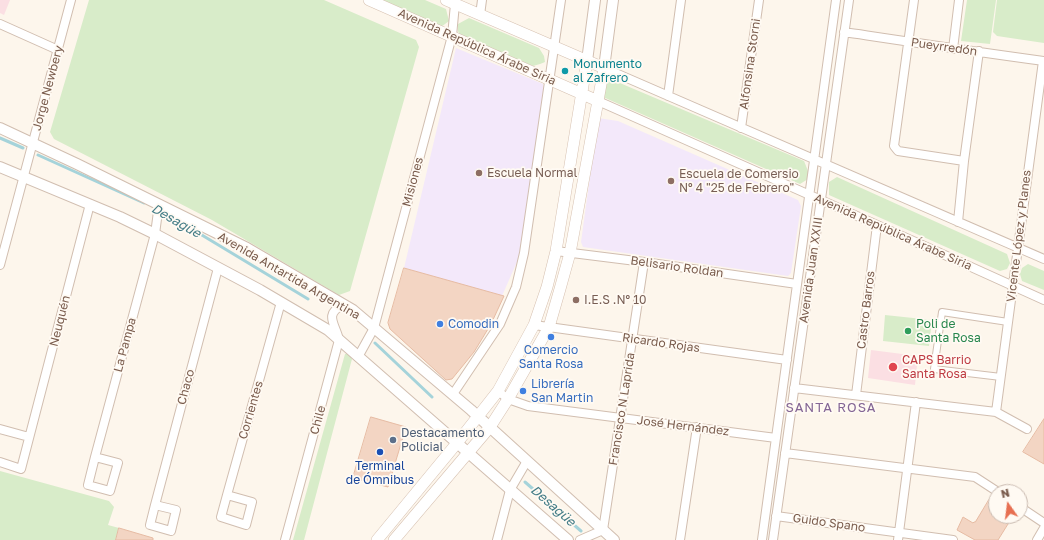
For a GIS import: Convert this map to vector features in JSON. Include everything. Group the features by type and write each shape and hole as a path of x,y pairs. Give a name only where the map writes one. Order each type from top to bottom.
{"main road":[{"name":"Avenida República Árabe Siria","path":"369,0 598,101"},
{"path":"394,540 490,427 508,399 549,327 570,253 604,68 450,2"},
{"path":"377,540 498,391 534,325 547,287 556,251 587,61"}],"street":[{"name":"Jorge Newbery","path":"0,265 71,0"},
{"path":"480,15 482,0"},
{"path":"452,394 500,324 516,287 524,253 560,0"},
{"path":"587,61 595,0"},
{"path":"613,0 604,68 1044,259"},
{"path":"668,96 681,0"},
{"name":"Alfonsina Storni","path":"741,128 759,0"},
{"name":"Avenida Juan XXIII","path":"762,540 836,0"},
{"name":"Avenida Juan XXIII","path":"773,540 849,0"},
{"path":"914,0 894,146 898,151 964,161"},
{"path":"953,49 959,0"},
{"name":"Misiones","path":"358,356 374,328 452,36 450,2"},
{"path":"0,24 58,50"},
{"name":"Pueyrredón","path":"844,32 1043,61"},
{"path":"958,222 978,52"},
{"name":"Vicente López y Planes","path":"996,412 1043,61"},
{"name":"Avenida República Árabe Siria","path":"598,101 1044,300"},
{"name":"Avenida Antartida Argentina","path":"0,128 77,164 247,248 352,310 478,416 614,540"},
{"path":"0,166 120,217 260,290 328,330 568,540"},
{"name":"Neuquén","path":"0,462 21,469 90,204"},
{"name":"La Pampa","path":"95,457 118,463 110,491 88,485 95,457 154,234 159,204"},
{"name":"Castro Barros","path":"856,395 877,225"},
{"name":"Belisario Roldan","path":"556,251 798,284"},
{"name":"Francisco N Laprida","path":"603,530 644,262"},
{"name":"Chaco","path":"155,505 218,268"},
{"name":"Corrientes","path":"227,495 252,502 246,525 220,517 281,302"},
{"path":"339,340 332,319 333,311 343,305"},
{"path":"1001,377 934,369 942,312 1008,322"},
{"name":"Ricardo Rojas","path":"534,325 787,360"},
{"name":"Chile","path":"285,540 339,340"},
{"path":"794,388 996,412 1027,429"},
{"name":"José Hernández","path":"498,391 508,399 528,406 776,438"},
{"path":"898,536 916,402"},
{"path":"680,540 697,427"},
{"path":"0,429 29,437"},
{"path":"785,453 975,476 988,485"},
{"path":"497,540 510,490 528,461"},
{"path":"1028,512 1044,523"},
{"name":"Guido Spano","path":"776,516 898,536 953,540"},
{"path":"1037,540 1044,528"},
{"path":"580,540 603,530"}],"shaded area":[{"path":"0,0 10,0 4,15 0,13"},
{"name":"Escuela Normal","path":"456,48 543,84 544,90 520,255 502,296 404,268"},
{"name":"Escuela de Comersio Nº 4 \"25 de Febrero\"","path":"598,118 618,121 798,200 801,206 791,273 788,276 583,247 581,242"},
{"name":"CAPS Barrio Santa Rosa","path":"871,350 918,356 915,385 868,378"}],"green space":[{"path":"89,0 324,0 416,40 419,47 350,291 339,295 212,220 54,139 50,132"},
{"path":"379,0 425,0 446,9 449,21 441,27"},
{"path":"967,0 996,0 990,44 961,41"},
{"path":"997,0 1044,0 1044,43 997,36 993,32"},
{"path":"469,18 539,48 544,56 545,62 533,66 460,36 458,24"},
{"path":"608,78 804,161 808,171 808,179 800,184 603,97 603,88"},
{"path":"837,177 1007,254 1010,263 1007,269 1000,271 829,195 829,182"},
{"path":"1028,264 1044,271 1044,290 1022,281 1020,274 1022,268"},
{"name":"Poli de Santa Rosa","path":"885,315 932,320 929,346 883,341"},
{"path":"345,354 349,354 352,359 304,540 293,540"},
{"path":"0,471 109,501 114,507 108,525 119,528 116,540 0,540"}],"building":[{"name":"Comodin","path":"404,268 504,296 491,324 474,352 452,379 446,380 390,329 388,323"},
{"name":"Terminal de Ómnibus","path":"371,417 406,427 388,487 353,478"},
{"path":"1044,419 1044,464 1023,452"},
{"path":"988,502 988,524 1008,524 998,540 975,540 957,530 963,517 973,523"},
{"path":"119,528 153,538 153,540 116,540"}],"waterway":[{"name":"Desagüe","path":"0,138 23,148"},
{"name":"Desagüe","path":"38,155 144,203"},
{"name":"Desagüe","path":"162,211 308,299"},
{"name":"Desagüe","path":"375,343 432,397"},
{"name":"Desagüe","path":"525,482 581,531"}],"place":[{"name":"Monumento al Zafrero","path":"565,71"},
{"name":"Escuela Normal","path":"479,173"},
{"name":"Escuela de Comersio Nº 4 \"25 de Febrero\"","path":"671,181"},
{"name":"I.E.S .Nº 10","path":"576,300"},
{"name":"Comodin","path":"440,324"},
{"name":"Poli de Santa Rosa","path":"908,331"},
{"name":"Comercio Santa Rosa","path":"551,337"},
{"name":"CAPS Barrio Santa Rosa","path":"893,367"},
{"name":"Librería San Martin","path":"523,391"},
{"name":"Destacamento Policial","path":"393,440"},
{"name":"Terminal de Ómnibus","path":"380,452"}],"district":[{"name":"SANTA ROSA","path":"831,408"}]}
